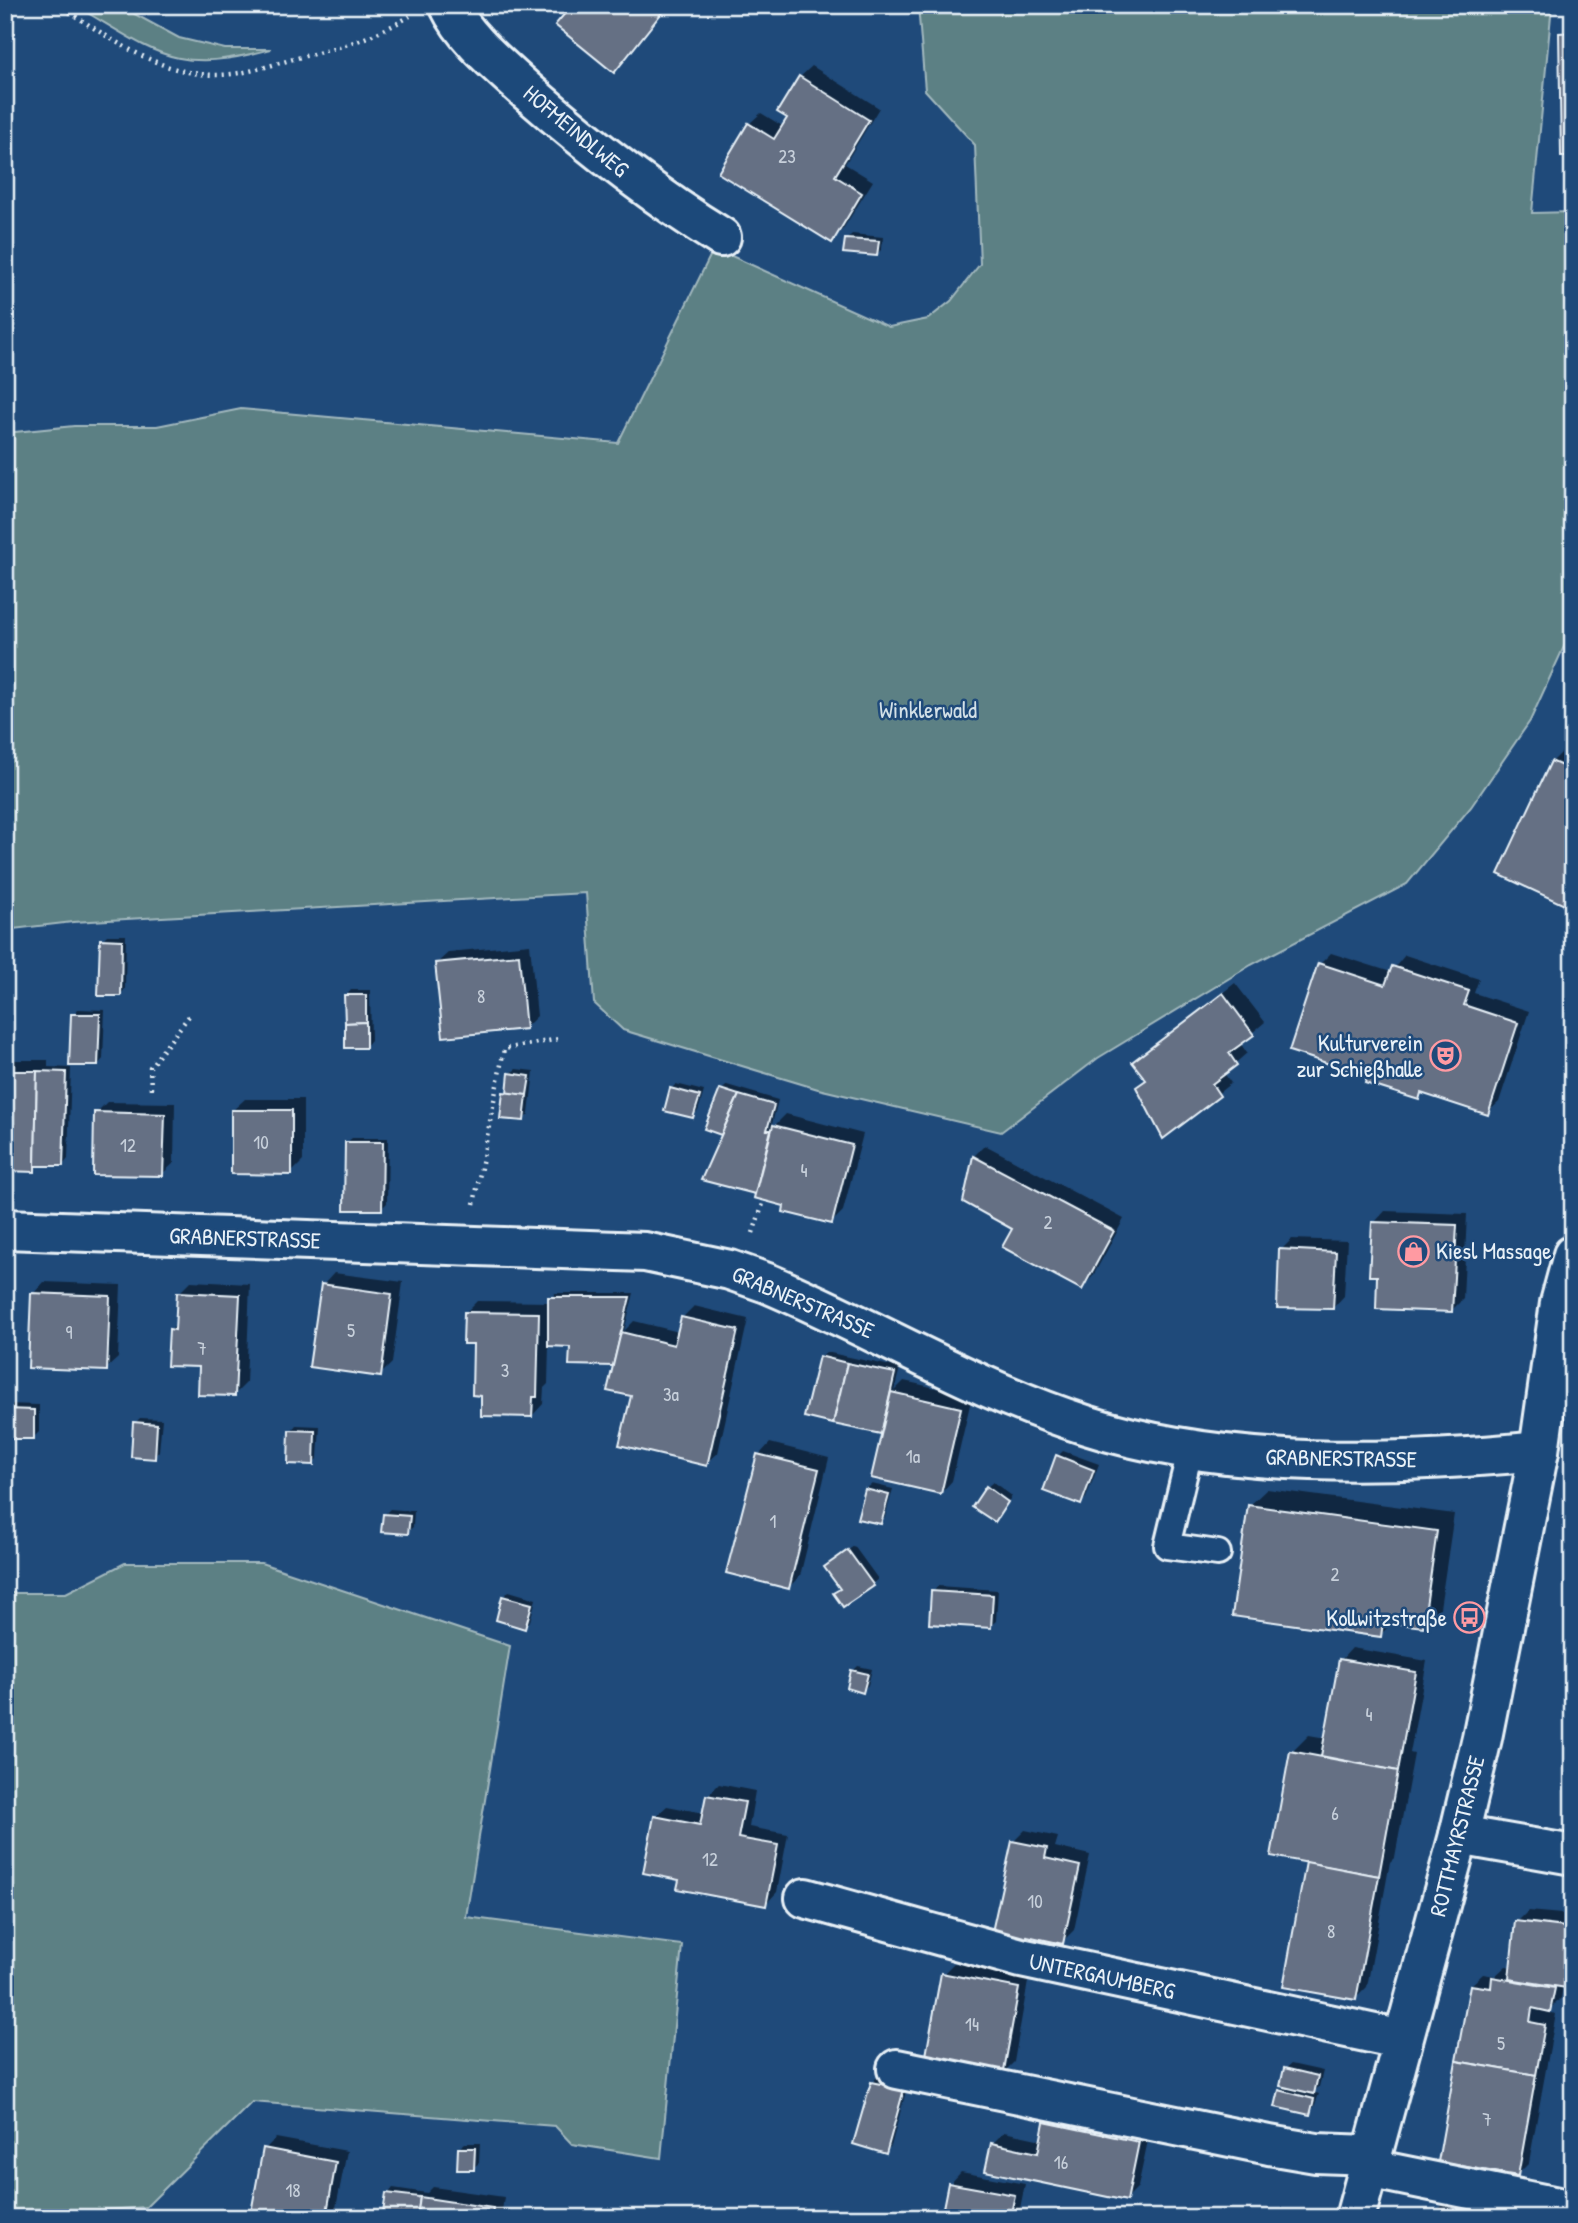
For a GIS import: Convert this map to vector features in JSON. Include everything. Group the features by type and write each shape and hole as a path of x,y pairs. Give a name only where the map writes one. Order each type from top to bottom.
{"street":[{"name":"HOFMEINDLWEG","path":"431,9 591,147 656,197 721,237"},
{"name":"GRABNERSTRASSE","path":"5,1230 645,1252 730,1270 767,1283 957,1373 1087,1426 1191,1447 1258,1456 1366,1462 1539,1451"},
{"name":"ROTTMAYRSTRASSE","path":"1355,2218 1459,1835 1500,1660 1539,1451 1562,1369 1560,1303 1573,1255"},
{"path":"1459,1835 1573,1854"},
{"name":"UNTERGAUMBERG","path":"805,1898 1021,1958 1403,2040"},
{"path":"897,2069 1269,2145 1369,2162 1573,2210"}],"lane":[{"path":"1191,1447 1167,1546 1218,1553"}],"path":[{"path":"58,5 128,50 189,72 218,75 254,70 362,41 431,9"},
{"path":"151,1089 150,1067 189,1016"},
{"path":"1565,1039 1573,1032"},
{"path":"471,1216 504,1049 559,1039"},
{"path":"749,1245 764,1201"}],"green space":[{"path":"74,5 118,5 179,38 225,49 271,49 210,60 167,55 126,36"},
{"name":"Winklerwald","path":"918,5 1552,5 1532,213 1573,212 1573,627 1530,721 1471,807 1407,884 1251,965 1098,1058 1001,1132 818,1089 623,1030 594,1003 586,893 73,922 5,930 5,433 74,426 157,426 241,409 618,443 714,248 889,327 928,319 951,301 980,264 975,145 925,90"},
{"path":"125,1563 261,1563 510,1646 466,1917 682,1945 661,2158 572,2144 555,2126 252,2102 146,2207 5,2218 5,1593 66,1593"}],"building":[{"path":"572,5 668,5 614,73 555,25"},
{"path":"1573,32 1573,157 1561,157 1559,33"},
{"path":"799,76 869,120 835,176 862,193 832,243 718,173 748,123 774,139 787,118 777,112"},
{"path":"845,239 879,241 877,256 843,253"},
{"path":"1551,761 1573,771 1573,909 1498,874"},
{"path":"100,939 122,940 121,996 98,996"},
{"path":"519,955 526,1029 443,1037 435,963"},
{"path":"1318,963 1385,985 1392,966 1469,991 1464,1005 1518,1023 1488,1115 1421,1093 1419,1100 1365,1083 1367,1076 1289,1051"},
{"path":"1223,993 1254,1035 1229,1053 1237,1065 1212,1084 1220,1096 1163,1139 1136,1087 1146,1080 1132,1062"},
{"path":"344,995 366,995 366,1022 345,1023"},
{"path":"71,1014 100,1014 98,1066 69,1066"},
{"path":"366,1022 366,1048 345,1048 345,1023"},
{"path":"5,1071 37,1071 35,1172 5,1171"},
{"path":"37,1071 66,1072 63,1166 35,1166"},
{"path":"509,1073 530,1076 527,1095 507,1093"},
{"path":"670,1088 700,1096 693,1118 664,1111"},
{"path":"720,1089 739,1095 721,1135 704,1129"},
{"path":"503,1092 527,1095 524,1121 500,1119"},
{"path":"739,1095 774,1105 767,1130 771,1130 755,1194 701,1180"},
{"path":"231,1110 292,1110 292,1175 231,1174"},
{"path":"94,1112 165,1114 163,1176 93,1175"},
{"path":"773,1125 852,1145 832,1224 783,1212 784,1206 754,1198"},
{"path":"345,1142 383,1142 382,1210 344,1210"},
{"path":"973,1156 1114,1231 1082,1290 1002,1247 1012,1229 963,1202"},
{"name":"Kiesl Massage","path":"1372,1222 1457,1225 1452,1312 1376,1309 1377,1276 1369,1276"},
{"path":"1279,1249 1336,1252 1333,1309 1277,1308"},
{"path":"321,1284 392,1294 381,1377 309,1367"},
{"path":"177,1292 240,1295 235,1396 198,1395 199,1367 167,1366 169,1329 175,1330"},
{"path":"31,1293 110,1296 107,1371 28,1368"},
{"path":"548,1297 630,1297 613,1366 569,1365 570,1347 548,1346"},
{"path":"464,1312 539,1313 537,1397 533,1397 532,1417 481,1416 481,1396 472,1395 473,1344 463,1344"},
{"path":"681,1317 738,1330 707,1466 619,1445 631,1396 607,1391 621,1332 674,1345"},
{"path":"819,1356 847,1363 833,1424 804,1417"},
{"path":"847,1363 895,1373 881,1434 833,1424"},
{"path":"891,1392 961,1408 941,1494 871,1478"},
{"path":"5,1409 34,1410 34,1439 5,1439"},
{"path":"133,1422 157,1424 155,1459 131,1457"},
{"path":"289,1430 315,1431 314,1465 288,1464"},
{"path":"757,1454 819,1469 789,1589 726,1573"},
{"path":"1056,1455 1094,1470 1081,1505 1043,1491"},
{"path":"986,1486 1008,1502 995,1522 972,1507"},
{"path":"865,1489 889,1495 881,1524 857,1519"},
{"path":"1248,1505 1437,1531 1423,1627 1383,1622 1381,1637 1232,1616"},
{"path":"383,1514 410,1516 408,1534 381,1532"},
{"path":"848,1550 874,1586 843,1607 833,1593 840,1589 824,1567"},
{"path":"931,1591 993,1595 991,1628 929,1624"},
{"path":"502,1596 532,1604 525,1629 496,1620"},
{"path":"1339,1659 1416,1672 1398,1771 1321,1756"},
{"path":"851,1670 868,1674 863,1693 847,1688"},
{"path":"1290,1751 1398,1771 1379,1876 1271,1856"},
{"path":"706,1795 745,1802 738,1838 778,1845 766,1906 677,1889 679,1880 643,1873 654,1816 700,1825"},
{"path":"1012,1841 1047,1848 1045,1858 1080,1866 1063,1944 1027,1936 1024,1948 990,1941"},
{"path":"1306,1862 1379,1876 1356,2000 1283,1987"},
{"path":"1515,1921 1573,1928 1573,1989 1509,1979"},
{"path":"941,1973 1019,1988 1003,2076 925,2061"},
{"path":"1492,1977 1555,1988 1550,2012 1532,2008 1530,2022 1545,2025 1536,2075 1456,2061 1470,1985 1491,1988"},
{"path":"1456,2061 1536,2075 1518,2176 1438,2162"},
{"path":"1284,2068 1318,2076 1314,2094 1280,2086"},
{"path":"871,2082 904,2089 886,2154 853,2144"},
{"path":"1279,2090 1314,2099 1310,2115 1275,2107"},
{"path":"1044,2122 1139,2142 1127,2201 985,2171 991,2143 1038,2153"},
{"path":"263,2148 336,2162 326,2218 250,2218"},
{"path":"458,2148 475,2148 474,2170 457,2170"},
{"path":"948,2183 1015,2195 1010,2218 941,2218"},
{"path":"386,2193 420,2197 417,2218 382,2218"},
{"path":"420,2197 493,2208 492,2218 417,2218"},
{"path":"1433,2212 1465,2218 1432,2218"}],"place":[{"name":"Kulturverein zur Schießhalle","path":"1446,1056"},
{"name":"Kiesl Massage","path":"1413,1251"},
{"name":"Kollwitzstraße","path":"1470,1618"}]}
